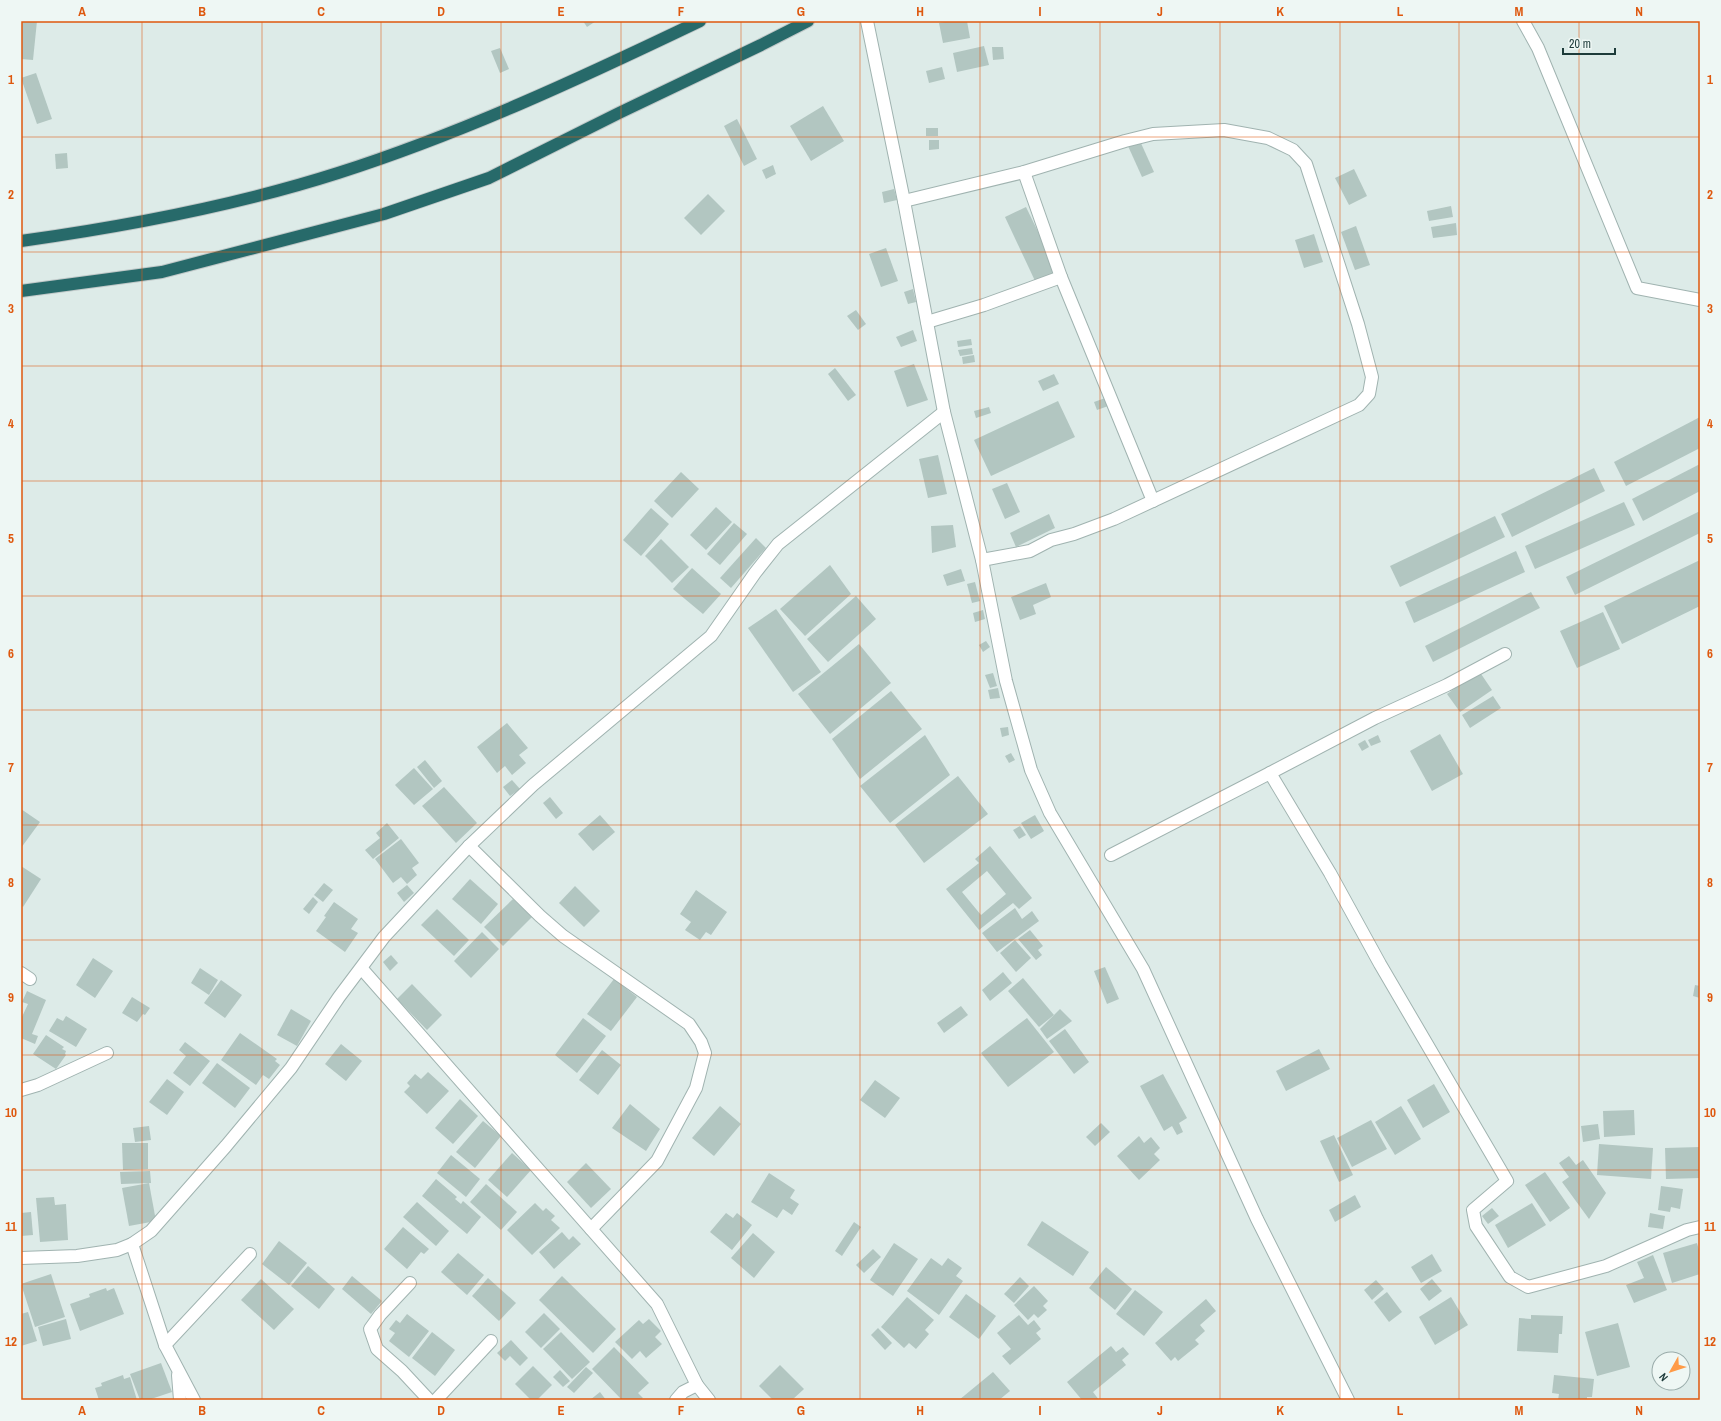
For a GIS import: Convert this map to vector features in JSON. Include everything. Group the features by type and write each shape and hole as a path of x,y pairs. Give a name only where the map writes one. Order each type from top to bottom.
{"highway":[{"path":"21,242 84,232 218,206 337,174 442,137 574,82 700,21"},
{"path":"21,291 162,272 406,207 489,178 808,21"}],"street":[{"path":"867,21 904,200 944,412 982,560 1006,681 1031,770 1047,806 1143,969 1257,1219 1348,1400"},
{"path":"1523,21 1538,48 1637,288 1700,300"},
{"path":"904,200 1024,172 1153,134 1224,130 1268,138 1293,150 1306,164 1358,324 1372,378 1369,394 1359,405 1114,519 1074,534 1051,540 1030,551 982,560"},
{"path":"1024,172 1061,278 1153,501"},
{"path":"927,322 984,305 1061,278"},
{"path":"21,1258 77,1256 117,1250 132,1244 151,1230 231,1140 290,1068 339,997 362,969 384,937 469,846 533,785 711,636 755,573 778,544 944,412"},
{"path":"1111,855 1375,718 1447,685 1505,654"},
{"path":"1270,773 1330,873 1380,964 1507,1181 1473,1210 1476,1226 1510,1277 1528,1287 1606,1266 1687,1230 1700,1227"},
{"path":"469,846 540,916 563,936 689,1024 701,1042 705,1052 696,1088 657,1161 591,1229"},
{"path":"362,969 657,1304 697,1385 709,1400"},
{"path":"21,1090 38,1085 107,1053"},
{"path":"132,1244 165,1345 194,1400"},
{"path":"165,1345 250,1254"},
{"path":"410,1283 380,1315 370,1329 377,1349 402,1371 429,1400"},
{"path":"436,1400 491,1341"},
{"path":"177,1369 180,1400"},
{"path":"676,1400 683,1392 697,1385"}],"building":[{"path":"21,21 37,21 33,60 21,59"},
{"path":"583,21 596,21 587,27"},
{"path":"967,21 970,38 943,43 939,23"},
{"path":"984,46 989,65 957,72 953,53"},
{"path":"992,47 1003,47 1004,59 993,60"},
{"path":"500,48 509,69 500,73 491,51"},
{"path":"942,67 945,79 929,83 926,71"},
{"path":"36,73 52,119 37,124 21,78"},
{"path":"823,106 844,141 811,161 790,126"},
{"path":"737,119 757,159 744,166 724,126"},
{"path":"926,128 938,128 938,136 926,136"},
{"path":"929,140 939,140 939,149 929,150"},
{"path":"1140,141 1154,172 1142,177 1128,146"},
{"path":"67,153 68,168 56,169 55,154"},
{"path":"773,165 776,174 766,179 762,170"},
{"path":"1354,169 1367,196 1349,205 1335,178"},
{"path":"894,189 897,200 884,203 882,192"},
{"path":"708,194 725,211 701,235 684,218"},
{"path":"1451,206 1453,217 1429,221 1427,211"},
{"path":"1026,207 1058,273 1036,283 1005,217"},
{"path":"1456,223 1457,235 1433,238 1431,227"},
{"path":"1356,226 1370,265 1355,270 1341,232"},
{"path":"1314,234 1323,262 1304,268 1295,240"},
{"path":"886,248 898,281 881,287 869,254"},
{"path":"913,289 916,302 908,304 904,292"},
{"path":"856,310 866,324 858,330 847,316"},
{"path":"913,330 917,341 901,347 896,337"},
{"path":"971,339 972,345 958,347 957,341"},
{"path":"972,348 973,354 960,356 958,350"},
{"path":"974,355 975,362 963,364 962,357"},
{"path":"914,364 928,400 907,407 894,371"},
{"path":"835,368 856,395 848,401 828,374"},
{"path":"1054,374 1059,384 1043,391 1038,381"},
{"path":"1108,397 1111,405 1097,410 1094,402"},
{"path":"1058,401 1075,437 991,476 974,440"},
{"path":"989,407 991,413 976,418 974,411"},
{"path":"1700,417 1700,448 1626,486 1614,462"},
{"path":"938,455 947,494 928,498 919,459"},
{"path":"1700,464 1700,491 1643,521 1632,499"},
{"path":"1594,468 1605,491 1512,537 1501,514"},
{"path":"681,472 699,489 672,518 654,501"},
{"path":"1007,483 1020,512 1005,519 992,489"},
{"path":"1624,502 1635,525 1535,569 1525,546"},
{"path":"716,507 732,522 706,550 690,535"},
{"path":"651,508 669,524 641,556 623,540"},
{"path":"1700,511 1700,533 1575,595 1566,577"},
{"path":"1049,514 1055,528 1016,547 1010,533"},
{"path":"1495,516 1505,537 1400,587 1390,566"},
{"path":"734,523 747,534 720,565 707,554"},
{"path":"953,525 956,547 932,553 931,526"},
{"path":"756,538 766,548 731,588 720,578"},
{"path":"661,539 689,567 672,583 645,556"},
{"path":"1516,551 1525,572 1414,623 1405,602"},
{"path":"1700,560 1700,606 1622,644 1604,606"},
{"path":"830,565 851,594 805,636 780,609"},
{"path":"692,568 721,594 703,614 673,589"},
{"path":"961,569 965,581 947,586 943,575"},
{"path":"975,582 980,601 972,603 967,584"},
{"path":"1046,583 1051,597 1033,605 1036,614 1020,620 1011,597"},
{"path":"1531,592 1540,608 1433,662 1425,646"},
{"path":"856,596 876,619 828,662 807,639"},
{"path":"776,609 821,672 793,692 748,628"},
{"path":"983,610 985,619 975,622 973,613"},
{"path":"1603,612 1620,649 1577,668 1560,631"},
{"path":"986,641 990,647 983,652 979,645"},
{"path":"859,644 891,683 830,734 798,694"},
{"path":"1479,671 1492,690 1460,712 1447,694"},
{"path":"993,673 997,686 990,688 985,675"},
{"path":"998,688 1000,698 990,699 988,690"},
{"path":"891,691 922,729 860,779 832,739"},
{"path":"1493,696 1501,708 1470,728 1462,715"},
{"path":"507,723 528,748 519,755 526,763 512,775 505,766 497,773 477,747"},
{"path":"1008,727 1009,735 1002,737 1000,728"},
{"path":"1440,734 1463,774 1432,791 1410,751"},
{"path":"925,735 950,775 890,823 860,786"},
{"path":"1378,735 1381,742 1371,746 1368,740"},
{"path":"1365,740 1369,747 1362,751 1358,744"},
{"path":"1011,753 1015,760 1009,763 1005,756"},
{"path":"425,760 442,781 434,788 417,767"},
{"path":"414,768 433,789 414,805 395,785"},
{"path":"958,776 988,814 924,863 895,825"},
{"path":"512,780 520,789 510,796 503,787"},
{"path":"444,787 477,823 456,843 422,806"},
{"path":"550,797 563,813 556,819 543,803"},
{"path":"21,809 40,822 21,848"},
{"path":"600,815 615,832 593,851 578,834"},
{"path":"1035,815 1044,831 1031,839 1021,823"},
{"path":"387,823 399,838 373,859 365,850 380,838 376,833"},
{"path":"1020,826 1026,835 1019,839 1013,830"},
{"path":"401,839 419,863 412,868 417,875 407,884 401,877 393,883 375,859"},
{"path":"990,846 1032,898 1019,909 1013,903 979,930 946,889 979,863 975,859","holes":["987,871 1006,894 981,915 962,892"]},
{"path":"21,866 41,879 23,907 21,905"},
{"path":"470,879 498,904 481,924 452,899"},
{"path":"324,883 333,890 323,902 314,895"},
{"path":"407,885 414,893 404,902 397,893"},
{"path":"575,886 600,911 584,927 559,903"},
{"path":"696,890 727,912 711,935 706,932 700,940 685,930 691,922 680,914"},
{"path":"313,897 318,902 309,914 303,909"},
{"path":"513,899 532,917 503,946 484,927"},
{"path":"334,902 358,919 351,929 358,933 345,952 316,931"},
{"path":"1015,908 1022,919 1032,911 1039,921 997,952 982,933"},
{"path":"437,909 469,940 454,956 421,925"},
{"path":"1030,930 1043,946 1038,950 1042,955 1036,960 1018,939"},
{"path":"482,932 499,949 471,978 454,961"},
{"path":"1015,940 1031,958 1016,972 1000,953"},
{"path":"391,955 398,963 390,971 383,962"},
{"path":"93,958 113,971 95,998 76,985"},
{"path":"1105,967 1119,999 1107,1004 1094,971"},
{"path":"200,968 218,980 209,995 191,983"},
{"path":"1003,972 1012,983 990,1001 982,990"},
{"path":"1023,978 1054,1015 1039,1027 1008,991"},
{"path":"614,979 637,997 611,1031 587,1014"},
{"path":"221,980 242,995 225,1018 204,1003"},
{"path":"412,984 442,1015 427,1030 397,999"},
{"path":"1695,985 1700,986 1700,998 1693,996"},
{"path":"27,991 46,1000 32,1034 38,1036 35,1044 21,1038 21,1019 28,1004 22,1002"},
{"path":"132,997 150,1008 137,1022 122,1013"},
{"path":"961,1006 968,1015 944,1033 937,1023"},
{"path":"291,1009 311,1021 297,1046 277,1035"},
{"path":"1060,1009 1072,1021 1047,1039 1040,1029"},
{"path":"66,1016 87,1029 76,1047 49,1031 57,1018 63,1021"},
{"path":"583,1018 606,1036 577,1073 555,1055"},
{"path":"1027,1018 1054,1052 1008,1087 981,1053"},
{"path":"1065,1029 1089,1062 1074,1074 1049,1041"},
{"path":"240,1033 277,1059 275,1061 280,1065 269,1079 263,1075 256,1085 221,1060"},
{"path":"46,1035 64,1047 62,1049 66,1051 66,1055 56,1069 33,1054"},
{"path":"185,1042 210,1061 190,1086 173,1073 186,1056 179,1050"},
{"path":"341,1044 362,1061 346,1081 325,1064"},
{"path":"1319,1049 1330,1069 1286,1091 1276,1071"},
{"path":"602,1050 621,1065 598,1095 579,1080"},
{"path":"217,1063 250,1088 235,1108 202,1083"},
{"path":"428,1072 449,1091 427,1114 404,1092 410,1086 407,1083 415,1074 421,1079"},
{"path":"1163,1074 1187,1118 1179,1123 1183,1132 1177,1135 1172,1126 1164,1131 1140,1086"},
{"path":"167,1079 184,1092 167,1115 149,1102"},
{"path":"875,1080 900,1098 885,1118 860,1100"},
{"path":"1434,1084 1450,1112 1423,1128 1407,1100"},
{"path":"460,1099 478,1116 453,1144 435,1128"},
{"path":"630,1104 660,1129 646,1151 612,1128"},
{"path":"720,1106 741,1124 714,1156 692,1138"},
{"path":"1401,1106 1421,1139 1395,1155 1375,1122"},
{"path":"1634,1110 1635,1135 1604,1137 1603,1111"},
{"path":"1371,1120 1387,1149 1352,1167 1337,1138"},
{"path":"483,1121 501,1136 475,1168 456,1152"},
{"path":"1101,1123 1110,1132 1095,1146 1086,1137"},
{"path":"1598,1124 1600,1139 1583,1142 1581,1126"},
{"path":"149,1126 151,1140 135,1142 133,1128"},
{"path":"1334,1135 1353,1175 1339,1182 1320,1141"},
{"path":"1139,1136 1144,1143 1151,1137 1160,1148 1154,1154 1160,1160 1139,1180 1117,1156"},
{"path":"122,1143 148,1143 148,1169 123,1170"},
{"path":"1599,1144 1653,1148 1651,1179 1597,1175"},
{"path":"1700,1147 1700,1178 1666,1179 1665,1148"},
{"path":"512,1153 531,1170 507,1197 488,1180"},
{"path":"451,1155 480,1179 466,1197 437,1173"},
{"path":"1569,1156 1576,1165 1583,1160 1606,1193 1589,1219 1562,1182 1569,1177 1559,1163"},
{"path":"586,1163 611,1189 591,1208 567,1182"},
{"path":"150,1171 151,1183 121,1184 120,1172"},
{"path":"1545,1172 1570,1208 1550,1222 1525,1185"},
{"path":"769,1173 795,1190 790,1198 799,1204 792,1215 783,1209 777,1218 751,1202"},
{"path":"436,1179 457,1197 455,1199 461,1204 463,1201 481,1217 467,1234 422,1196"},
{"path":"149,1183 156,1221 129,1226 122,1188"},
{"path":"486,1184 517,1212 501,1230 470,1202"},
{"path":"1661,1186 1683,1189 1680,1209 1671,1207 1670,1212 1658,1210"},
{"path":"1355,1195 1361,1207 1335,1222 1329,1210"},
{"path":"54,1197 55,1205 66,1204 68,1240 40,1242 36,1198"},
{"path":"417,1202 449,1231 436,1246 403,1217"},
{"path":"535,1203 543,1211 546,1208 555,1216 551,1220 560,1228 532,1255 507,1230"},
{"path":"1532,1203 1546,1225 1508,1248 1495,1225"},
{"path":"1492,1208 1499,1216 1488,1224 1482,1216"},
{"path":"31,1212 33,1235 21,1236 21,1213"},
{"path":"726,1213 733,1218 737,1213 752,1225 732,1250 710,1232"},
{"path":"1650,1213 1665,1216 1663,1229 1648,1227"},
{"path":"1042,1221 1089,1252 1073,1276 1027,1245"},
{"path":"854,1222 861,1227 842,1256 835,1251"},
{"path":"403,1227 429,1249 424,1254 421,1252 407,1269 384,1249"},
{"path":"562,1232 569,1240 573,1236 581,1244 554,1269 539,1252"},
{"path":"753,1233 775,1252 754,1278 731,1258"},
{"path":"279,1241 307,1263 289,1285 262,1264"},
{"path":"894,1243 918,1259 893,1296 870,1280"},
{"path":"1697,1243 1700,1254 1700,1274 1672,1283 1663,1253"},
{"path":"873,1249 881,1257 864,1273 856,1265"},
{"path":"458,1253 484,1275 467,1295 441,1272"},
{"path":"1432,1254 1442,1271 1421,1283 1411,1267"},
{"path":"1653,1255 1667,1290 1634,1303 1626,1285 1644,1278 1637,1262"},
{"path":"931,1258 942,1266 948,1258 962,1268 956,1276 963,1281 939,1315 907,1291"},
{"path":"308,1266 335,1289 319,1309 291,1286"},
{"path":"1106,1267 1132,1289 1115,1310 1089,1288"},
{"path":"51,1274 65,1317 35,1327 21,1284"},
{"path":"352,1276 382,1301 371,1314 342,1289"},
{"path":"562,1276 616,1329 593,1353 539,1300"},
{"path":"1020,1277 1029,1286 1014,1303 1004,1294"},
{"path":"488,1278 516,1303 499,1321 472,1296"},
{"path":"261,1279 294,1309 274,1330 241,1300"},
{"path":"1432,1279 1442,1291 1429,1301 1420,1289"},
{"path":"1376,1280 1384,1289 1372,1300 1364,1290"},
{"path":"1034,1286 1048,1301 1043,1306 1047,1310 1038,1318 1034,1314 1028,1320 1014,1305"},
{"path":"106,1288 107,1291 114,1288 124,1314 80,1331 70,1304 90,1297 89,1294"},
{"path":"1135,1290 1163,1312 1144,1336 1116,1314"},
{"path":"1387,1292 1402,1312 1389,1322 1374,1302"},
{"path":"966,1294 996,1316 979,1339 949,1317"},
{"path":"907,1297 934,1320 925,1330 929,1334 916,1349 909,1343 904,1348 881,1327"},
{"path":"1451,1297 1468,1325 1435,1345 1419,1317"},
{"path":"1206,1299 1216,1311 1200,1325 1205,1331 1195,1340 1199,1344 1178,1361 1175,1357 1171,1361 1155,1343"},
{"path":"28,1312 37,1341 21,1346 21,1314"},
{"path":"544,1313 560,1329 541,1348 525,1332"},
{"path":"407,1314 429,1331 409,1357 389,1341 395,1333 389,1329 396,1320 400,1323"},
{"path":"1019,1315 1028,1325 1034,1320 1041,1329 1036,1333 1041,1339 1010,1365 1002,1356 1011,1349 997,1333"},
{"path":"1531,1315 1563,1316 1562,1334 1559,1334 1558,1353 1517,1351 1519,1318 1531,1319"},
{"path":"66,1319 71,1339 43,1346 38,1327"},
{"path":"649,1319 661,1331 655,1337 662,1344 646,1358 640,1351 632,1359 615,1342 639,1320 643,1324"},
{"path":"1618,1323 1630,1367 1597,1376 1585,1332"},
{"path":"878,1328 892,1343 885,1350 871,1335"},
{"path":"432,1332 455,1350 435,1376 412,1358"},
{"path":"561,1332 590,1362 572,1379 543,1349"},
{"path":"511,1340 528,1358 520,1366 510,1356 505,1361 497,1353"},
{"path":"1111,1346 1116,1352 1123,1347 1129,1354 1122,1360 1126,1365 1093,1392 1099,1400 1082,1400 1067,1382"},
{"path":"614,1347 649,1383 638,1393 643,1398 640,1400 622,1400 592,1369"},
{"path":"161,1363 172,1392 148,1400 140,1400 130,1374"},
{"path":"780,1365 804,1389 792,1400 773,1400 759,1386"},
{"path":"533,1366 552,1385 537,1400 531,1400 515,1384"},
{"path":"586,1367 593,1373 574,1393 567,1387"},
{"path":"560,1370 570,1381 563,1387 553,1377"},
{"path":"993,1372 1010,1391 999,1400 959,1400"},
{"path":"123,1375 124,1379 130,1377 137,1400 99,1400 95,1388 102,1386 101,1383"},
{"path":"1554,1375 1594,1379 1592,1397 1587,1397 1587,1400 1558,1400 1559,1394 1552,1393"},
{"path":"600,1392 606,1400 590,1400"}]}
